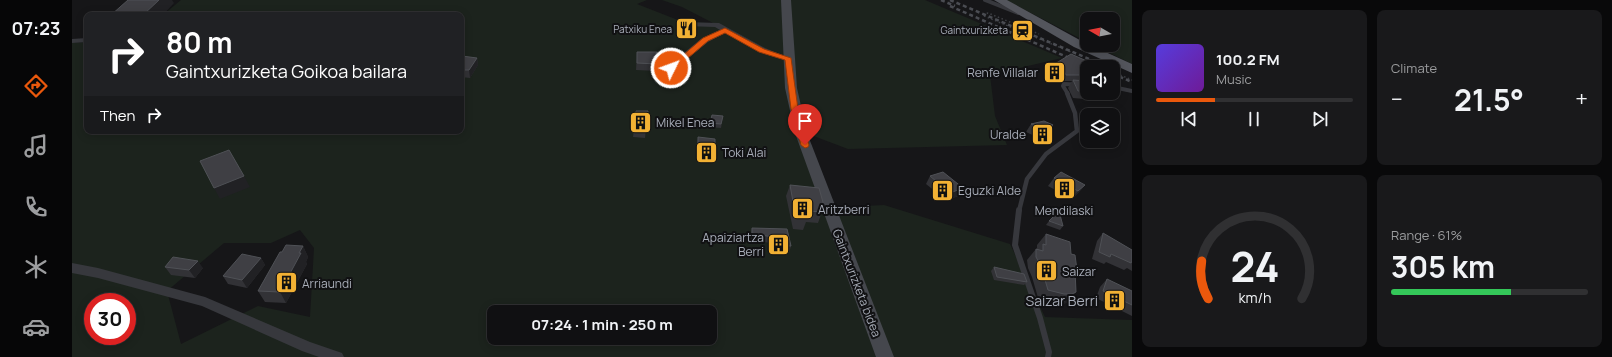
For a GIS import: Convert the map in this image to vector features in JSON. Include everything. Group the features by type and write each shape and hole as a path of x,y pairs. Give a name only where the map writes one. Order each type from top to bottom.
{"main road":[{"name":"Gaintxurizketa bidea","path":"786,0 788,59 791,88 801,133 885,357"},
{"path":"999,0 1084,47 1132,69"}],"street":[{"path":"685,24 716,25 762,50 788,59"},
{"path":"671,68 705,40 725,30"},
{"path":"72,268 98,273 205,302 307,347 337,357"}],"lane":[{"path":"985,0 1026,15"},
{"path":"72,41 84,40"},
{"path":"1048,357 1049,352 1040,318 1015,245 1018,215 1027,179 1046,154 1077,131 1078,122 1070,97 1062,86 1064,84 1080,85"},
{"path":"1120,88 1132,91"}],"path":[{"path":"1040,34 988,13 983,15 1074,54"},
{"path":"1120,75 1132,80"}],"shaded area":[{"path":"181,0 647,0 637,4 683,22 713,23 682,7 662,0 925,0 1062,58 990,75 995,116 1007,145 848,149 803,132 820,208 884,205 1010,244 1045,317 1132,320 1132,357 72,357 72,43 84,42 84,134 464,134 464,12 167,12","holes":["300,230 314,248 310,317 258,306 181,344 167,291 224,243 271,243"]},
{"path":"1006,0 1132,0 1132,64 1107,52 1120,52 1120,12 1080,12 1080,38"}],"building":[{"path":"128,0 159,0 146,12 114,12"},
{"path":"681,19 683,21 695,21 695,29 680,28"},
{"path":"637,52 657,52 657,64 637,63"},
{"path":"1071,54 1084,60 1080,60 1080,75 1066,75 1064,71 1053,65"},
{"path":"464,56 477,58 469,70 464,70"},
{"path":"1073,80 1080,80 1080,91 1078,91"},
{"path":"636,111 648,111 645,131 634,130"},
{"path":"712,115 723,116 721,124 710,123"},
{"path":"1044,121 1053,125 1044,130 1031,124"},
{"path":"698,137 715,139 715,153 698,152"},
{"path":"229,150 244,176 214,188 200,161"},
{"path":"943,172 963,188 950,193 930,176"},
{"path":"1061,172 1085,185 1078,191 1054,178"},
{"path":"790,185 819,188 824,206 821,206 822,212 808,211 809,213 806,212 807,218 796,218"},
{"path":"1059,211 1063,226 1049,221"},
{"path":"752,228 787,229 791,246 774,245 772,237 752,233"},
{"path":"1103,233 1132,250 1131,263 1111,254 1110,257 1099,252"},
{"path":"1046,234 1070,242 1071,254 1075,255 1077,270 1075,270 1076,292 1072,294 1064,294 1048,290 1041,266 1036,257 1036,249 1043,251 1043,244 1046,245"},
{"path":"286,245 303,246 299,253 301,253 280,292 258,291 280,252 282,252"},
{"path":"242,254 261,258 242,280 223,276"},
{"path":"173,257 198,261 189,270 165,267"},
{"path":"994,267 1024,274 1027,282 997,277"},
{"path":"1107,279 1132,291 1132,305 1103,291"}],"railway":[{"path":"941,0 955,6"},
{"path":"950,0 1091,60"},
{"path":"950,6 1080,63"},
{"path":"1120,77 1132,82"}],"place":[{"name":"Patxiku Enea","path":"687,29"},
{"name":"Gaintxurizketa","path":"1023,30"},
{"name":"Renfe Villalar","path":"1054,72"},
{"name":"Mikel Enea","path":"641,122"},
{"name":"Uralde","path":"1042,134"},
{"name":"Toki Alai","path":"706,152"},
{"name":"Mendilaski","path":"1064,189"},
{"name":"Eguzki Alde","path":"942,190"},
{"name":"Aritzberri","path":"803,209"},
{"name":"Apaiziartza Berri","path":"779,244"},
{"name":"Saizar","path":"1047,271"},
{"name":"Arriaundi","path":"286,283"},
{"name":"Saizar Berri","path":"1114,300"}],"route":[{"path":"671,68 705,40 725,30 762,50 788,59 794,109 805,145"}]}
